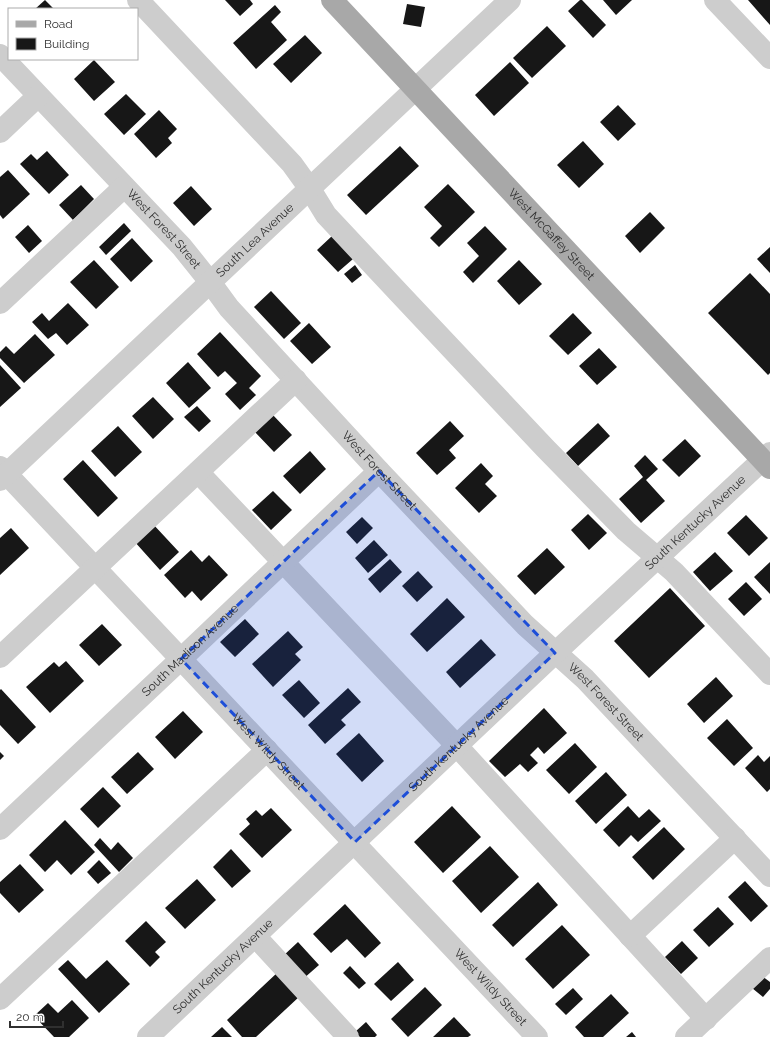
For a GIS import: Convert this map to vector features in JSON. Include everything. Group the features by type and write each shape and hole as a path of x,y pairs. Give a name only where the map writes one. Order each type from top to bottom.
{"main road":[{"name":"West McGaffey Street","path":"332,0 767,460"}],"street":[{"path":"138,0 292,164 326,215 534,436 626,531 674,572 770,674"},
{"name":"South Lea Avenue","path":"2,473 310,189 510,0"},
{"path":"715,0 770,58"},
{"name":"West Forest Street","path":"0,55 182,247 230,308 379,471 525,625 585,679 770,876"},
{"path":"0,132 38,96"},
{"path":"0,303 124,186"},
{"path":"0,657 296,380"},
{"name":"South Kentucky Avenue","path":"148,1037 555,653 658,557 767,460"},
{"name":"South Madison Avenue","path":"0,829 181,660 379,471"},
{"path":"198,472 457,746 706,1019"},
{"name":"West Wildy Street","path":"2,473 95,568 355,842 527,1034"},
{"path":"0,999 267,750"},
{"path":"630,936 735,838"},
{"path":"255,936 341,1034"},
{"path":"686,1037 770,958"}],"highlighted area":[{"path":"379,471 555,653 355,842 181,659"}],"building":[{"path":"45,0 53,8 36,8"},
{"path":"225,0 250,0 253,4 240,16"},
{"path":"580,0 582,0 606,25 593,38 568,11"},
{"path":"603,0 632,0 616,15"},
{"path":"748,0 770,0 770,25"},
{"path":"407,4 425,7 421,27 403,24"},
{"path":"275,5 281,12 271,22 287,40 256,69 233,43"},
{"path":"547,26 566,46 532,78 513,58"},
{"path":"305,35 322,53 291,83 273,64"},
{"path":"94,60 115,82 94,101 74,79"},
{"path":"510,62 529,83 494,116 475,95"},
{"path":"126,94 146,114 124,135 104,114"},
{"path":"618,105 636,124 618,141 600,122"},
{"path":"159,110 177,129 168,138 172,143 156,158 134,134"},
{"path":"583,141 604,164 579,188 557,165"},
{"path":"400,146 419,166 366,215 347,195"},
{"path":"47,151 69,175 49,194 20,164 31,154 37,160"},
{"path":"8,170 30,194 3,219 0,215 0,177"},
{"path":"448,184 475,212 439,247 430,238 442,226 424,207"},
{"path":"81,185 94,199 73,220 59,205"},
{"path":"191,186 212,209 194,226 173,203"},
{"path":"650,212 665,228 640,253 625,236"},
{"path":"124,223 131,231 106,255 99,247"},
{"path":"28,225 42,241 29,253 15,237"},
{"path":"485,226 507,249 473,283 463,272 479,256 467,243"},
{"path":"332,236 353,259 338,272 317,250"},
{"path":"132,238 153,261 131,282 110,259"},
{"path":"770,247 770,273 757,259"},
{"path":"94,260 119,287 96,309 70,282"},
{"path":"519,260 542,284 519,305 497,281"},
{"path":"355,265 362,275 352,283 344,274"},
{"path":"750,273 770,294 770,373 768,375 708,313"},
{"path":"271,291 301,323 284,339 254,307"},
{"path":"68,303 89,325 67,345 56,333 48,339 32,322 42,313 49,321"},
{"path":"573,313 592,333 568,355 549,336"},
{"path":"309,323 331,347 312,364 290,341"},
{"path":"220,332 261,376 249,388 256,395 240,410 225,394 237,383 225,371 218,377 197,354"},
{"path":"35,334 55,355 24,383 0,358 0,352 6,346 14,354"},
{"path":"599,348 617,367 597,385 579,366"},
{"path":"188,362 211,388 189,408 166,383"},
{"path":"0,365 21,388 0,407"},
{"path":"153,397 174,419 153,439 132,416"},
{"path":"197,406 211,421 199,432 184,417"},
{"path":"272,414 292,435 274,452 254,431"},
{"path":"450,421 464,436 449,450 456,458 437,475 416,453"},
{"path":"598,423 610,436 578,466 566,453"},
{"path":"118,426 142,452 115,477 91,451"},
{"path":"685,439 701,456 679,477 662,460"},
{"path":"310,451 326,469 300,494 283,476"},
{"path":"645,455 658,469 646,480 665,501 641,523 619,499 643,477 634,466"},
{"path":"83,460 118,498 98,517 63,479"},
{"path":"481,463 493,476 485,484 497,496 479,513 455,488"},
{"path":"273,491 292,510 271,530 252,510"},
{"path":"588,514 607,533 589,550 571,530"},
{"path":"746,515 768,538 749,556 727,533"},
{"path":"362,517 373,528 357,544 346,532"},
{"path":"152,523 179,552 160,570 134,541"},
{"path":"11,528 29,548 0,575 0,538"},
{"path":"374,540 388,555 368,573 355,558"},
{"path":"547,548 565,567 535,595 517,576"},
{"path":"191,550 202,562 209,555 228,575 201,601 192,591 185,598 164,575"},
{"path":"715,552 733,571 710,591 693,572"},
{"path":"390,559 402,572 380,593 368,579"},
{"path":"770,562 770,594 754,577"},
{"path":"418,571 433,587 417,602 402,586"},
{"path":"746,582 762,599 744,616 728,599"},
{"path":"670,588 705,626 649,678 614,641"},
{"path":"447,598 465,617 427,652 410,634"},
{"path":"245,619 259,634 235,657 220,642"},
{"path":"102,624 122,645 99,666 79,645"},
{"path":"288,631 303,647 295,654 301,660 273,687 252,664"},
{"path":"481,639 496,655 460,688 446,672"},
{"path":"66,661 84,681 50,713 26,687 54,662 59,667"},
{"path":"716,677 733,696 704,723 687,704"},
{"path":"299,680 320,703 304,718 282,695"},
{"path":"348,688 361,702 341,720 346,725 325,744 308,725"},
{"path":"1,689 36,727 18,744 0,725"},
{"path":"544,708 567,733 544,754 538,747 530,755 538,763 528,772 520,764 505,777 489,761"},
{"path":"183,711 203,732 175,759 155,737"},
{"path":"727,719 753,748 734,766 707,738"},
{"path":"359,733 384,761 362,782 336,754"},
{"path":"575,743 597,767 569,794 546,770"},
{"path":"0,752 4,756 0,760"},
{"path":"138,752 154,769 127,794 111,777"},
{"path":"758,755 764,762 770,756 770,789 767,792 745,768"},
{"path":"606,772 627,795 596,824 575,801"},
{"path":"103,787 121,806 98,828 80,809"},
{"path":"452,806 481,837 443,873 414,842"},
{"path":"628,806 639,818 649,809 661,821 638,842 631,835 619,847 603,830"},
{"path":"271,808 292,830 262,858 239,834 250,824 246,819 256,810 262,816"},
{"path":"65,820 95,852 71,875 57,860 45,872 29,855"},
{"path":"664,827 685,849 653,880 632,857"},
{"path":"100,838 111,850 118,842 133,858 119,872 94,845"},
{"path":"490,846 519,877 481,913 452,881"},
{"path":"231,849 251,871 232,888 213,867"},
{"path":"99,860 111,873 98,884 87,872"},
{"path":"20,864 44,890 19,913 0,893 0,882"},
{"path":"197,879 216,900 185,929 165,908"},
{"path":"745,881 768,906 751,922 728,897"},
{"path":"538,882 558,905 513,947 492,925"},
{"path":"345,904 381,943 365,958 347,939 331,953 313,934"},
{"path":"718,907 734,924 709,947 693,930"},
{"path":"146,921 166,942 155,952 160,957 150,967 125,941"},
{"path":"562,925 590,955 553,989 525,959"},
{"path":"682,941 698,958 681,974 665,957"},
{"path":"298,942 319,965 303,979 282,957"},
{"path":"68,960 86,979 107,960 130,984 99,1013 58,969"},
{"path":"398,962 414,980 391,1001 374,984"},
{"path":"350,966 366,983 359,989 343,973"},
{"path":"278,972 300,996 256,1037 242,1037 227,1020"},
{"path":"762,976 770,982 770,989 763,997 752,988"},
{"path":"425,987 442,1005 408,1037 391,1019"},
{"path":"573,988 583,999 566,1015 555,1004"},
{"path":"611,994 629,1013 603,1037 584,1037 575,1027"},
{"path":"72,1000 89,1018 69,1037 54,1037 34,1016 48,1003 58,1013"},
{"path":"454,1017 471,1035 468,1037 433,1037"},
{"path":"366,1022 377,1035 375,1037 360,1037 355,1032"},
{"path":"222,1027 232,1037 211,1037"},
{"path":"632,1032 636,1037 626,1037"}]}
